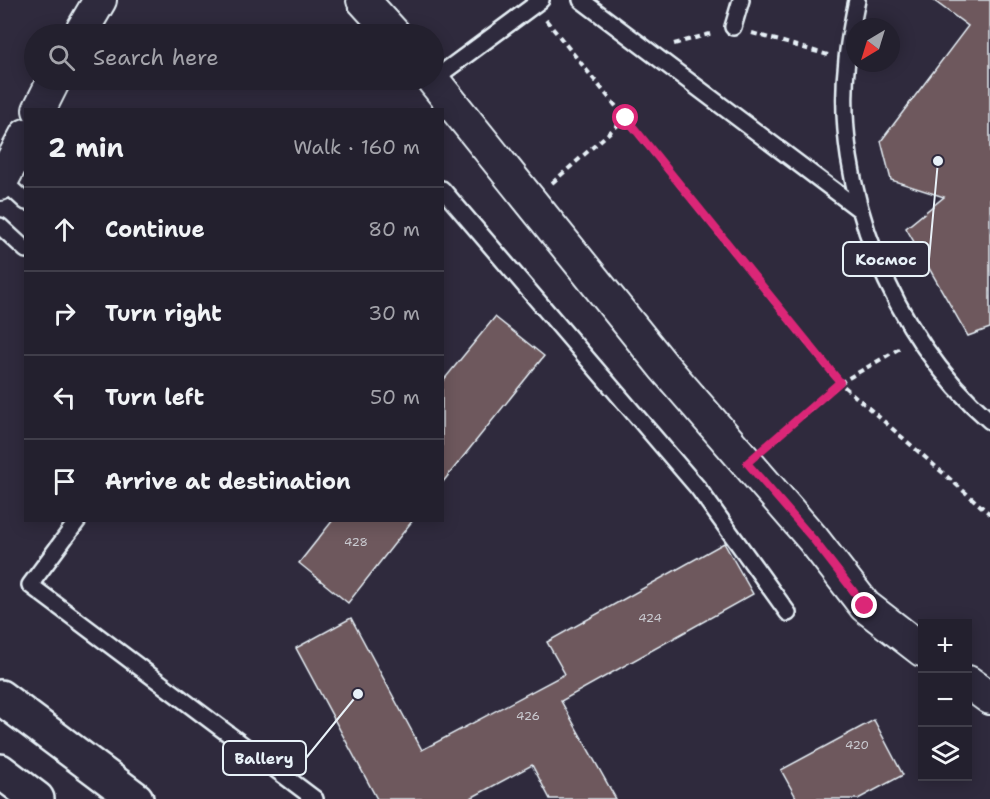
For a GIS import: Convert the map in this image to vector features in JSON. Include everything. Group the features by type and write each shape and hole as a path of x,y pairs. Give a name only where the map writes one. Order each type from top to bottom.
{"main road":[{"path":"0,697 136,799"},
{"path":"0,771 37,799"}],"street":[{"path":"86,24 100,0"},
{"path":"363,0 385,24"},
{"path":"40,108 49,90"},
{"path":"442,90 664,367 813,539 865,606 918,647"},
{"path":"1,182 24,139"},
{"path":"972,685 990,698"}],"lane":[{"path":"581,0 860,210"},
{"path":"733,27 741,0"},
{"path":"854,18 857,0"},
{"path":"444,71 538,3"},
{"path":"846,72 847,136 860,210 886,281 918,338 971,405 990,421"},
{"path":"1,182 24,200"},
{"path":"444,191 698,488 788,613"},
{"path":"0,226 24,247"},
{"path":"77,522 30,585 315,799"}],"path":[{"path":"538,3 626,118 840,382 990,514"},
{"path":"650,51 733,27 846,60"},
{"path":"531,201 626,118"},
{"path":"747,463 840,382 918,338"}],"building":[{"path":"933,0 990,0 990,328 968,336 906,228 944,197 891,180 881,141 968,26"},
{"path":"495,317 544,356 444,481 444,380"},
{"path":"331,522 411,522 348,603 299,563"},
{"path":"724,543 753,594 561,701 616,799 550,799 532,765 469,799 377,799 296,648 351,618 422,750 565,674 547,642"},
{"path":"874,720 903,775 858,799 797,799 781,770"}],"place":[{"name":"Космос","path":"938,161"},
{"name":"Ballery","path":"358,694"}],"route":[{"path":"626,118 840,382 747,463 813,539 865,606"}]}
